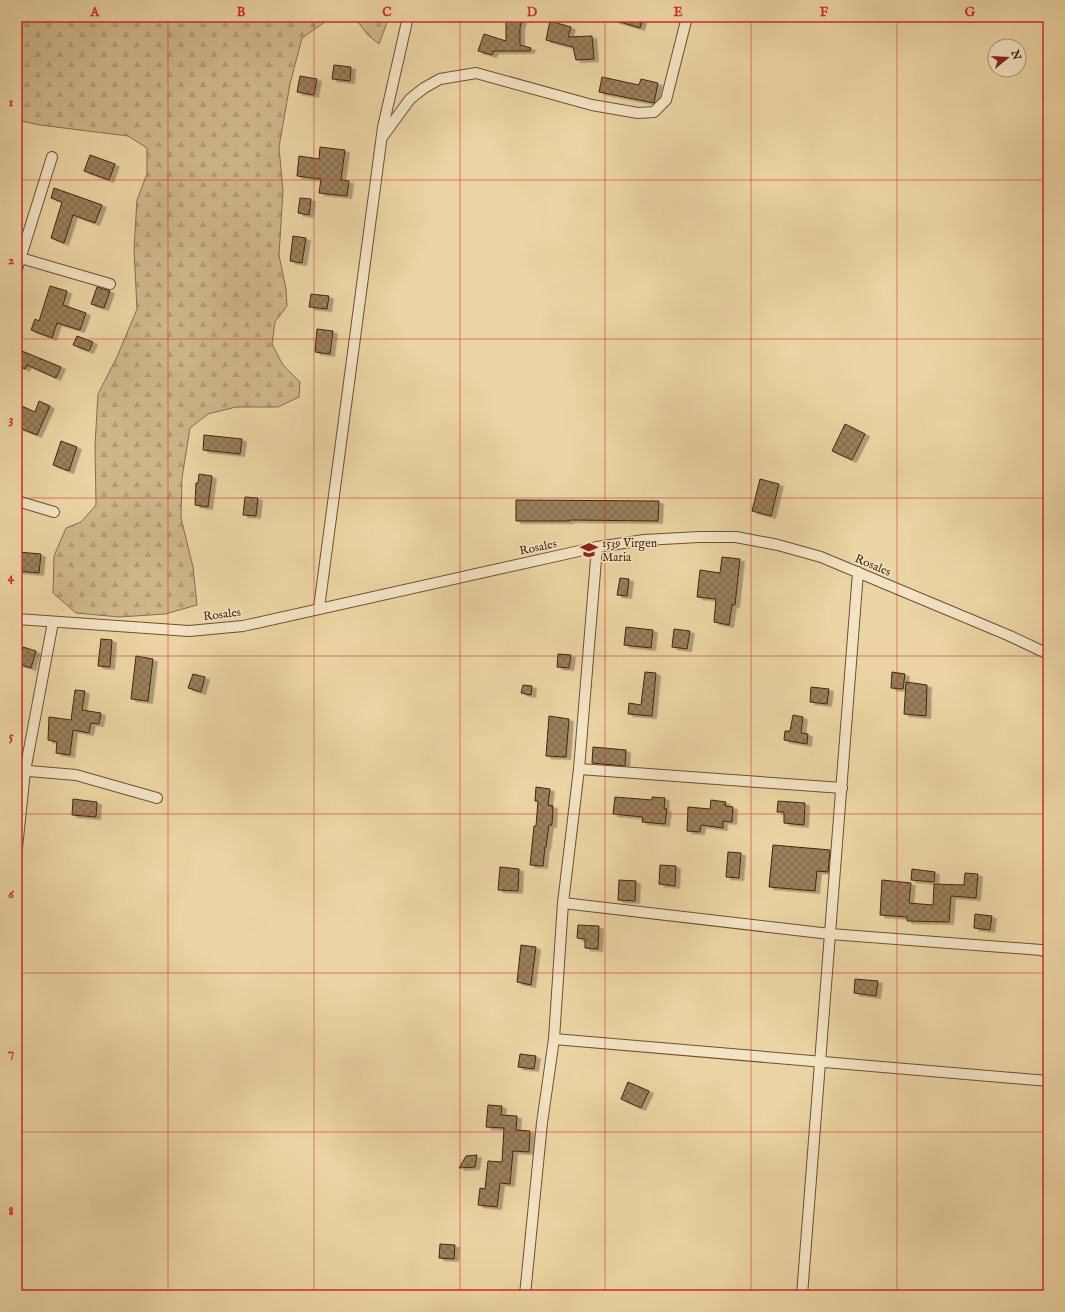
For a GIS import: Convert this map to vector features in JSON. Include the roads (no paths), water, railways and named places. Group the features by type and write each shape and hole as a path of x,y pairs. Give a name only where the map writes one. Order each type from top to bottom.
{"street":[{"path":"319,608 381,140 408,17"},
{"path":"381,140 410,98 424,88 440,80 476,73 592,105 638,113 654,112 666,100 687,17"},
{"path":"17,269 19,257 52,157"},
{"path":"19,257 110,284"},
{"path":"17,501 54,512"},
{"name":"Rosales","path":"17,619 189,631 243,626 597,547 644,540 736,537 821,557 1010,636 1048,654"},
{"path":"525,1295 542,1123 554,1039 563,903 579,768 597,547"},
{"path":"802,1295 858,572"},
{"path":"17,848 21,771 53,622"},
{"path":"579,768 842,788"},
{"path":"21,771 76,775 156,798"},
{"path":"563,903 830,934 1041,950 1048,953"},
{"path":"554,1039 1048,1082"}],"place":[{"name":"1539 Virgen Maria","path":"589,550"}]}
